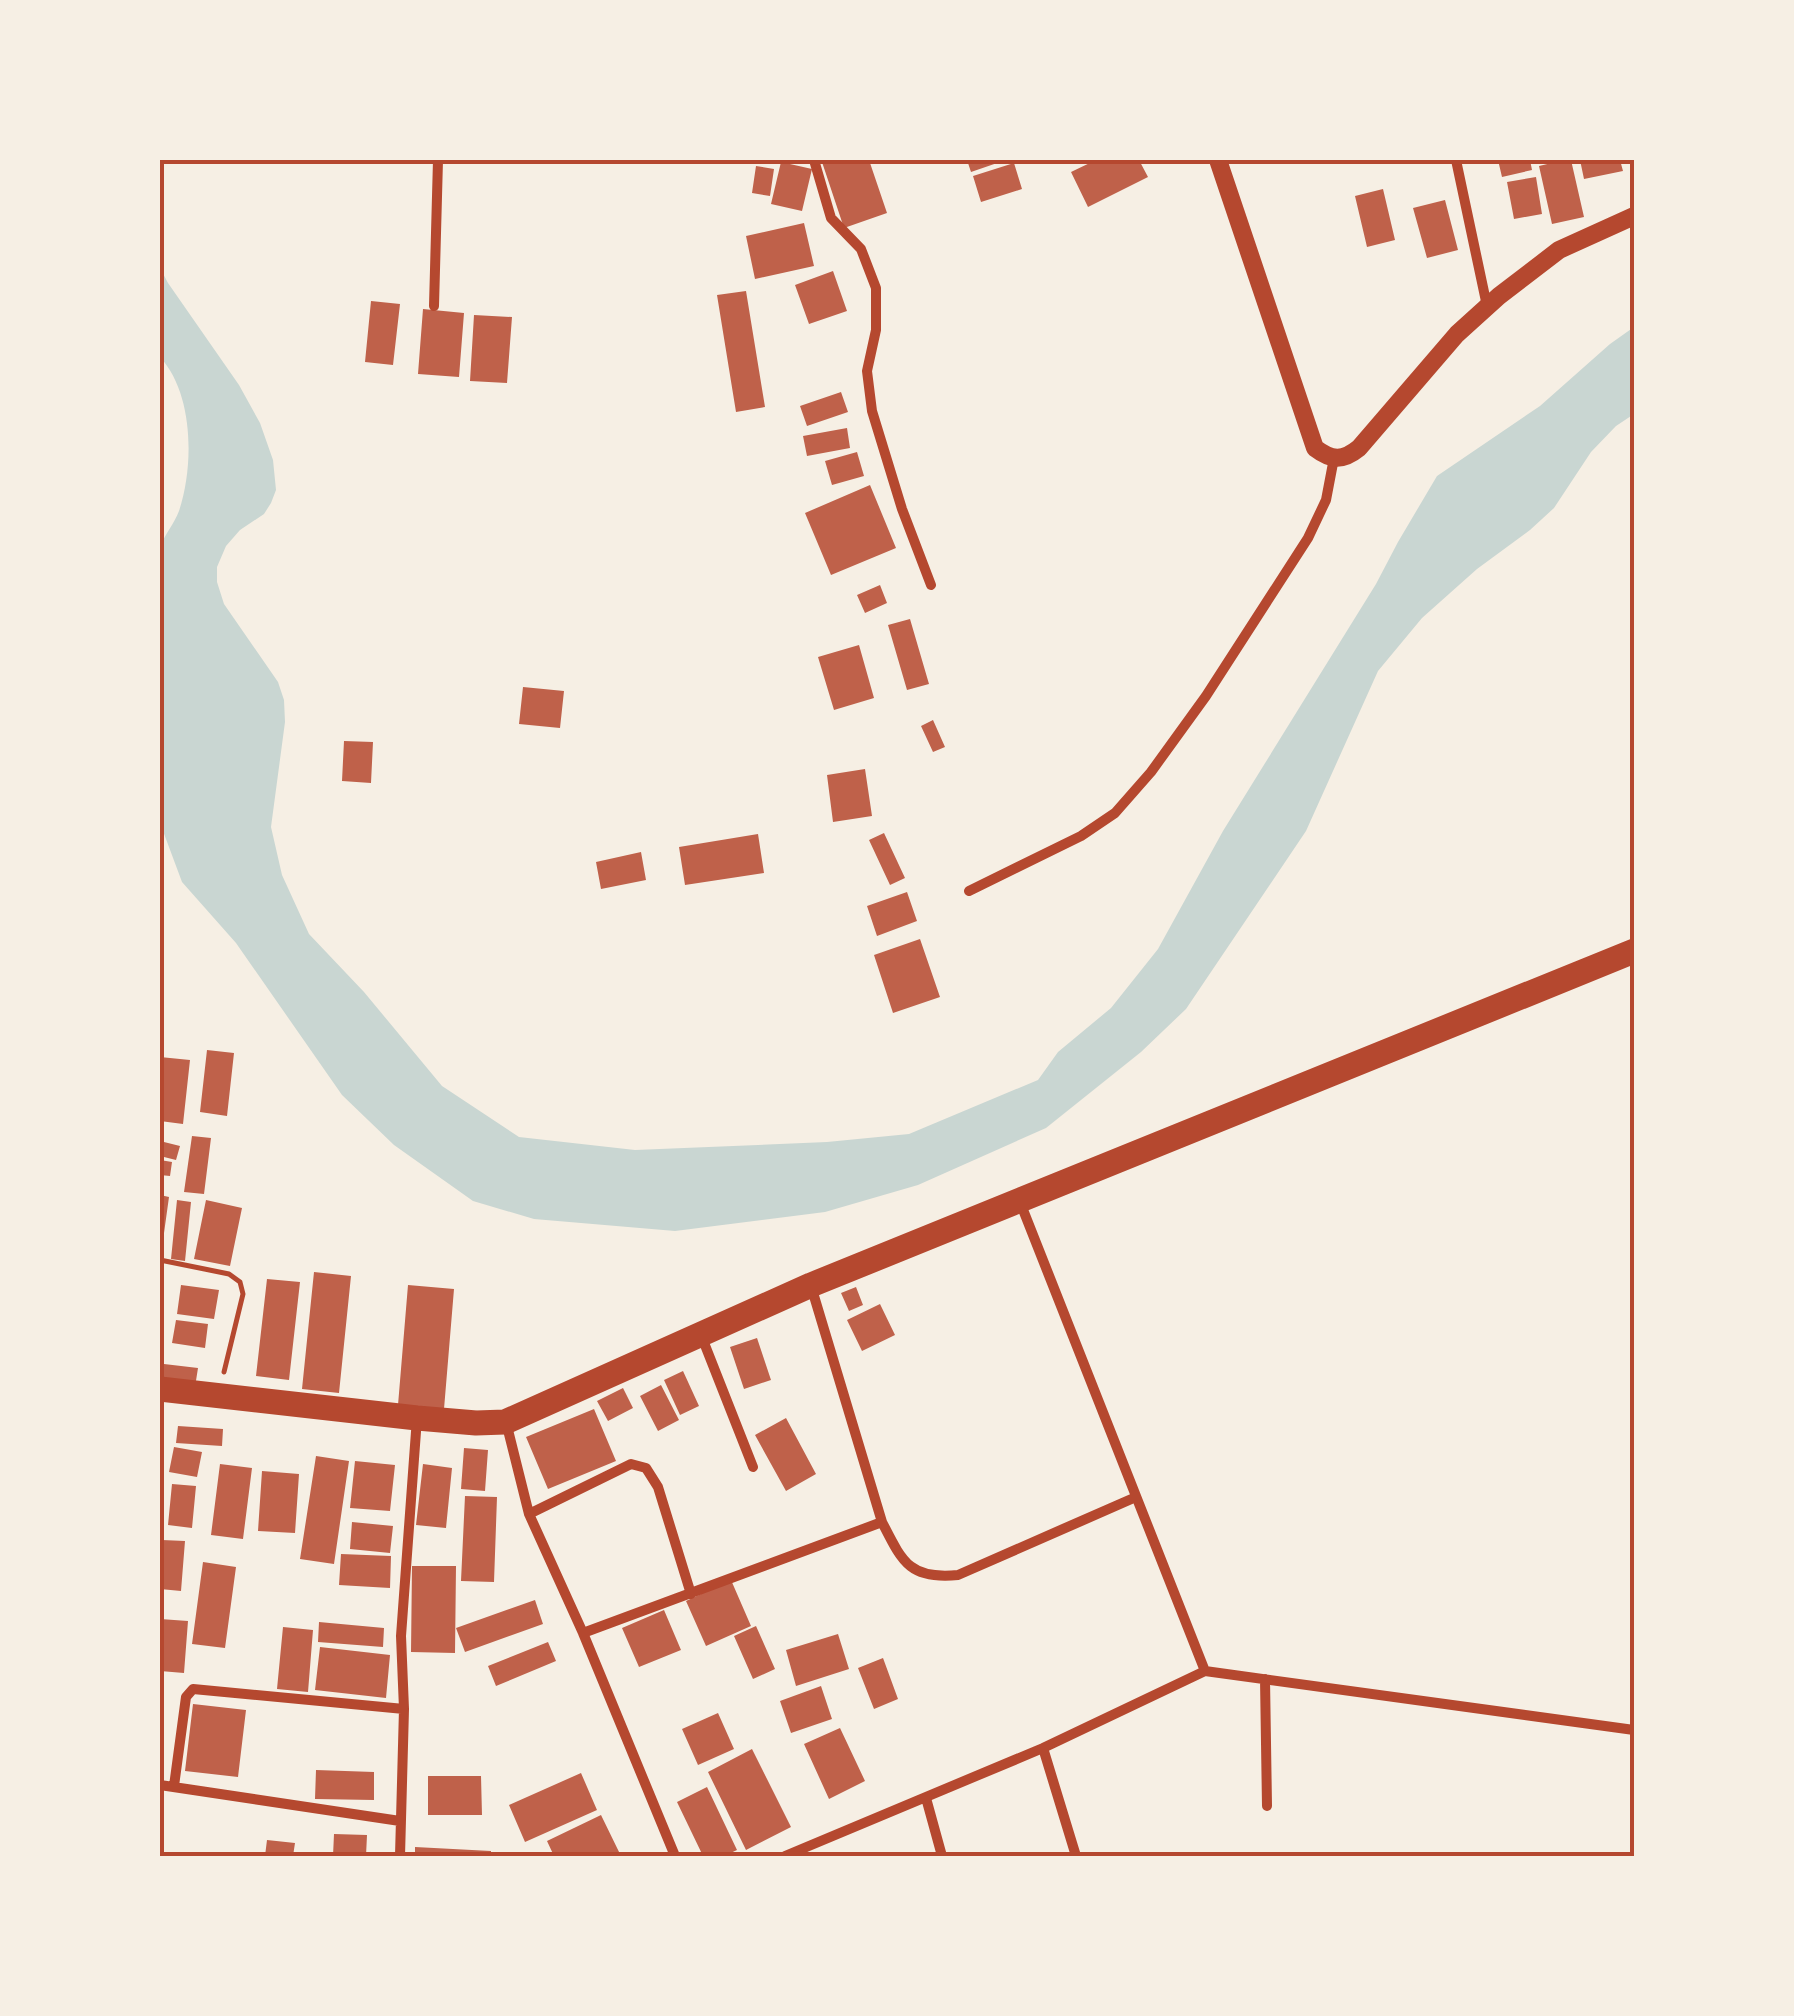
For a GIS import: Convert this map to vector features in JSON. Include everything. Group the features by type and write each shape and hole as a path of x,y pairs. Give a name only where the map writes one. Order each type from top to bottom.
{"main road":[{"path":"160,1389 417,1418 506,1422 811,1286 1634,950"}],"street":[{"path":"434,306 438,160"},
{"path":"814,160 831,218 861,249 876,288 876,330 867,371 872,411 902,509 932,584"},
{"path":"1218,160 1315,448 1334,458 1348,456 1360,448 1444,348 1488,306 1558,250 1634,216"},
{"path":"1456,160 1488,306"},
{"path":"968,891 1081,836 1115,813 1151,772 1215,682 1308,538 1326,500 1334,458"},
{"path":"1020,1201 1204,1671"},
{"path":"811,1286 882,1522 900,1558 910,1568 924,1574 958,1575 1136,1497"},
{"path":"700,1334 754,1467"},
{"path":"400,1856 404,1710 401,1636 417,1418"},
{"path":"506,1422 529,1514 675,1856"},
{"path":"529,1514 630,1464 646,1468 658,1487 691,1594"},
{"path":"583,1634 882,1522"},
{"path":"785,1856 1043,1748 1204,1671 1634,1730"},
{"path":"1266,1679 1267,1806"},
{"path":"174,1786 186,1697 193,1689 404,1710"},
{"path":"1043,1748 1076,1856"},
{"path":"160,1784 400,1821"},
{"path":"926,1798 942,1856"}],"path":[{"path":"160,1260 229,1274 240,1282 244,1294 218,1397"}],"shaded area":[{"path":"160,268 239,385 260,423 273,460 276,490 271,503 264,514 240,530 226,546 217,567 217,582 224,604 278,682 284,700 285,722 271,827 282,875 309,934 364,992 442,1086 519,1137 635,1150 827,1142 909,1134 1038,1080 1058,1052 1111,1008 1158,949 1223,831 1376,584 1437,476 1540,406 1634,327 1634,414 1591,452 1554,508 1422,618 1378,671 1306,831 1186,1009 1141,1052 1046,1128 918,1185 825,1212 675,1231 534,1219 473,1201 394,1145 342,1095 236,943 182,882 160,820 160,547 177,516 189,452 179,390 160,357"}],"building":[{"path":"869,160 887,213 844,228 822,162"},
{"path":"967,160 1002,160 1003,161 971,172"},
{"path":"1096,160 1139,160 1148,177 1088,207 1071,172"},
{"path":"1498,160 1530,160 1532,170 1502,177"},
{"path":"1571,160 1584,217 1552,224 1539,166"},
{"path":"1580,160 1620,160 1623,171 1584,179"},
{"path":"781,162 812,169 802,211 771,204"},
{"path":"1014,163 1022,189 981,202 973,176"},
{"path":"756,166 774,169 770,196 752,193"},
{"path":"1536,177 1542,214 1514,219 1507,182"},
{"path":"1383,189 1395,240 1367,247 1355,196"},
{"path":"1445,200 1458,250 1427,258 1413,208"},
{"path":"804,223 814,266 755,279 746,236"},
{"path":"833,271 847,311 809,324 795,285"},
{"path":"746,291 765,407 736,412 717,295"},
{"path":"371,301 400,304 393,365 365,362"},
{"path":"423,309 464,313 459,377 418,374"},
{"path":"474,315 512,317 507,383 470,381"},
{"path":"841,392 848,412 807,426 800,406"},
{"path":"847,428 850,448 807,456 803,436"},
{"path":"857,452 864,476 832,485 825,461"},
{"path":"870,485 896,548 831,575 805,513"},
{"path":"880,585 887,603 865,613 857,595"},
{"path":"910,619 929,684 907,690 888,625"},
{"path":"859,645 874,698 834,710 818,657"},
{"path":"523,687 564,691 560,728 519,724"},
{"path":"933,720 945,747 933,752 921,726"},
{"path":"344,741 373,742 371,783 342,781"},
{"path":"865,769 872,816 833,822 827,775"},
{"path":"884,833 905,878 890,885 869,840"},
{"path":"758,834 764,873 685,885 679,847"},
{"path":"641,852 646,880 601,889 596,862"},
{"path":"907,892 917,921 877,936 867,906"},
{"path":"920,939 940,997 893,1013 874,955"},
{"path":"207,1050 234,1053 227,1116 200,1112"},
{"path":"160,1057 190,1060 183,1124 160,1121"},
{"path":"192,1136 211,1138 204,1194 184,1192"},
{"path":"160,1141 180,1146 176,1160 160,1156"},
{"path":"160,1160 172,1162 170,1176 160,1175"},
{"path":"160,1195 169,1197 164,1233 160,1232"},
{"path":"177,1200 191,1202 185,1261 171,1259"},
{"path":"206,1200 242,1208 230,1266 194,1259"},
{"path":"314,1272 351,1276 339,1393 302,1389"},
{"path":"267,1279 300,1282 289,1380 256,1376"},
{"path":"181,1285 219,1290 214,1319 177,1314"},
{"path":"408,1285 454,1289 444,1409 398,1405"},
{"path":"856,1287 863,1305 849,1311 841,1293"},
{"path":"880,1304 895,1335 862,1351 847,1320"},
{"path":"176,1320 208,1324 205,1348 172,1343"},
{"path":"757,1338 771,1380 744,1389 730,1347"},
{"path":"164,1364 198,1368 195,1387 162,1384"},
{"path":"683,1371 699,1406 680,1415 664,1380"},
{"path":"661,1385 679,1420 658,1431 640,1396"},
{"path":"623,1388 633,1408 608,1421 597,1401"},
{"path":"594,1409 616,1461 548,1489 526,1437"},
{"path":"786,1418 816,1474 786,1491 755,1435"},
{"path":"178,1426 223,1429 222,1446 176,1443"},
{"path":"174,1447 202,1452 197,1477 169,1472"},
{"path":"464,1448 488,1450 485,1491 461,1489"},
{"path":"316,1456 349,1461 334,1564 300,1559"},
{"path":"355,1461 395,1465 390,1511 350,1508"},
{"path":"220,1464 252,1468 243,1539 211,1535"},
{"path":"423,1464 452,1468 446,1528 416,1525"},
{"path":"262,1471 299,1474 295,1533 258,1531"},
{"path":"172,1484 196,1486 192,1528 168,1525"},
{"path":"465,1496 497,1497 494,1582 461,1581"},
{"path":"352,1522 393,1526 390,1553 350,1549"},
{"path":"162,1540 185,1541 181,1591 160,1589"},
{"path":"341,1554 391,1556 390,1588 339,1585"},
{"path":"203,1562 236,1567 225,1648 192,1644"},
{"path":"412,1566 456,1566 455,1653 411,1652"},
{"path":"731,1580 751,1626 706,1646 686,1601"},
{"path":"535,1600 543,1624 465,1652 456,1628"},
{"path":"664,1610 681,1650 639,1667 622,1628"},
{"path":"160,1619 188,1621 184,1673 160,1671"},
{"path":"319,1622 384,1628 383,1647 318,1642"},
{"path":"756,1626 775,1669 753,1679 734,1636"},
{"path":"283,1627 313,1630 308,1692 277,1689"},
{"path":"838,1634 849,1669 796,1686 786,1650"},
{"path":"548,1642 556,1661 496,1686 488,1666"},
{"path":"320,1647 390,1655 386,1698 315,1690"},
{"path":"883,1658 898,1699 874,1709 858,1668"},
{"path":"821,1686 832,1719 791,1733 780,1701"},
{"path":"193,1704 246,1710 238,1777 185,1771"},
{"path":"718,1713 734,1749 698,1765 682,1729"},
{"path":"840,1728 865,1781 829,1799 804,1744"},
{"path":"752,1749 791,1827 746,1850 708,1772"},
{"path":"316,1770 374,1772 374,1800 315,1799"},
{"path":"581,1773 597,1810 525,1842 509,1805"},
{"path":"428,1776 481,1776 482,1815 428,1815"},
{"path":"707,1787 737,1850 724,1856 703,1856 677,1802"},
{"path":"601,1815 620,1854 554,1856 547,1841"},
{"path":"334,1834 367,1835 366,1856 333,1856"},
{"path":"267,1840 295,1843 293,1856 265,1856"},
{"path":"415,1847 491,1851 491,1856 415,1856"}]}
